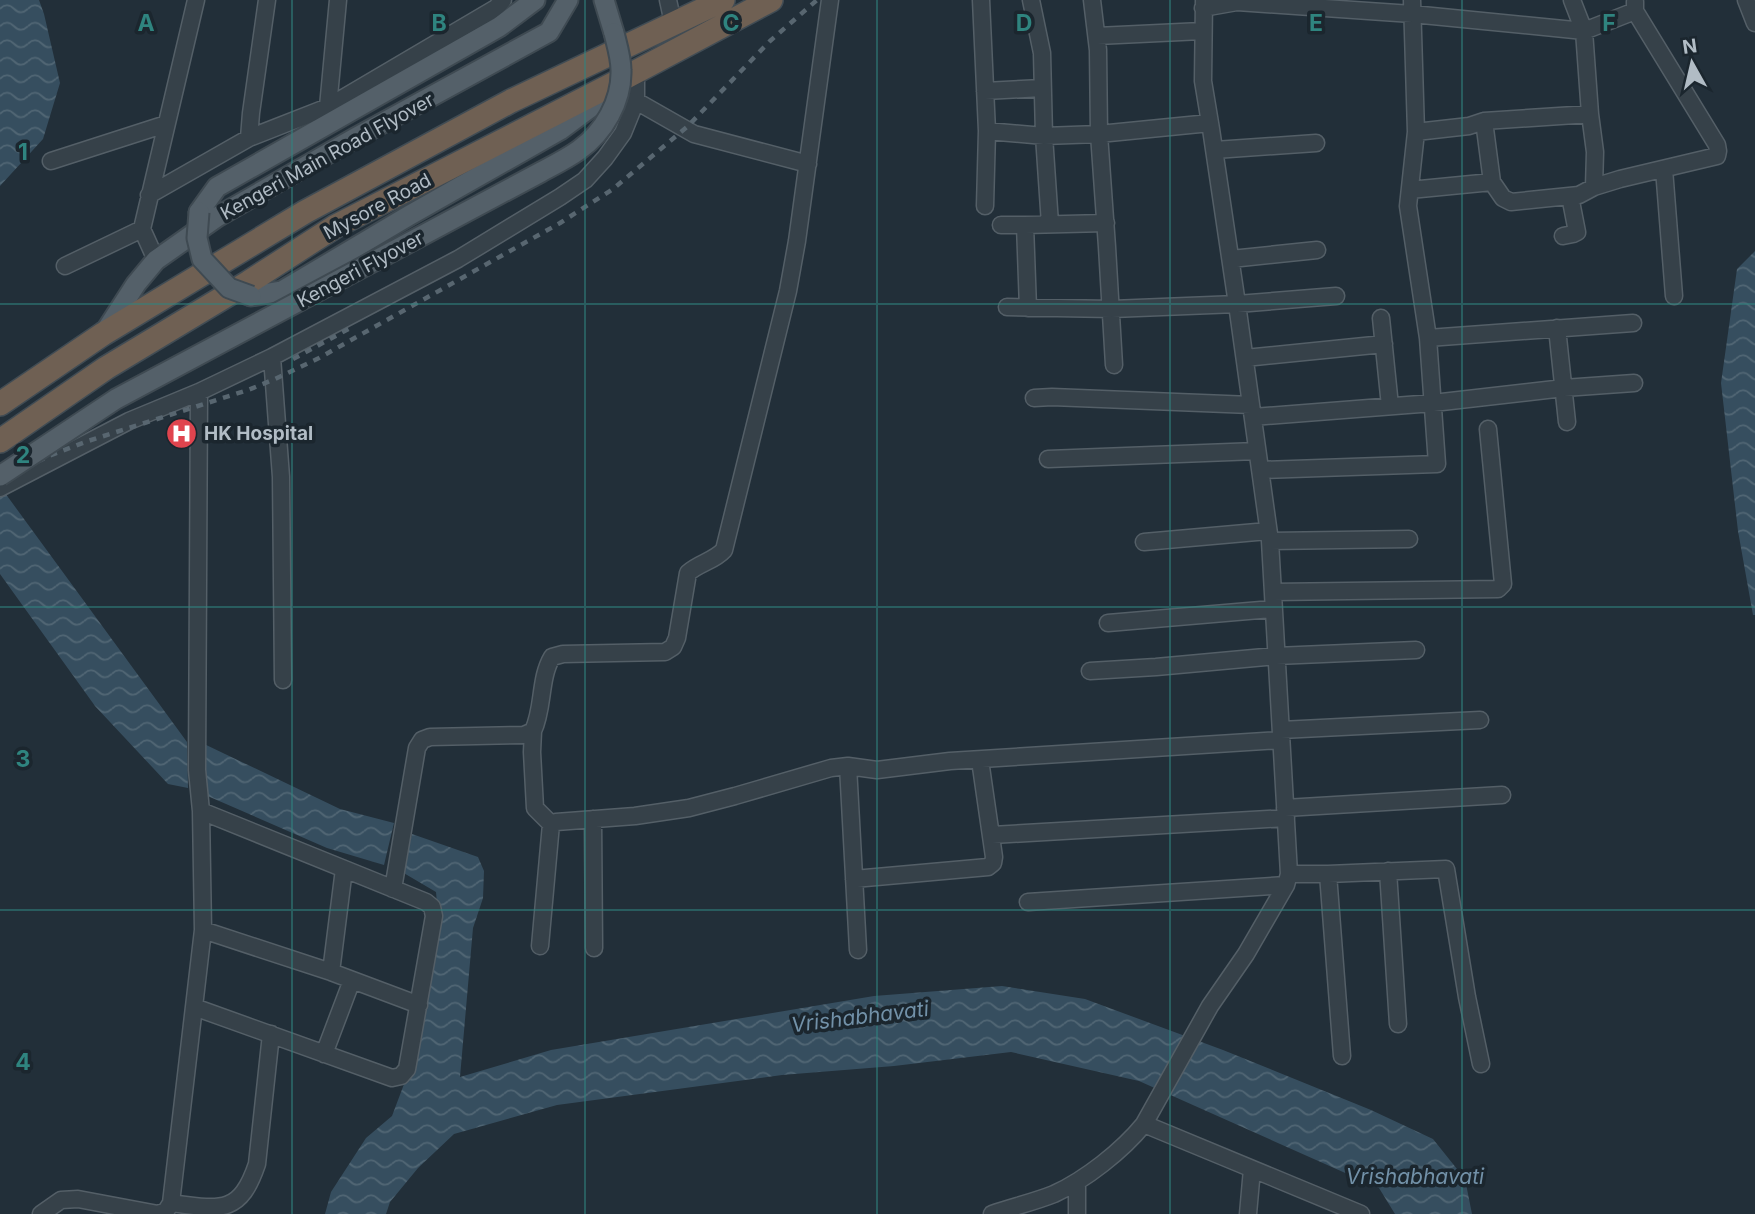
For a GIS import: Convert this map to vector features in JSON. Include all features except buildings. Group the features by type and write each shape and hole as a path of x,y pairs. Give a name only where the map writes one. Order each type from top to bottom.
{"highway":[{"name":"Mysore Road","path":"0,404 103,334 305,212 511,101 670,11 724,8 771,0"},
{"name":"Mysore Road","path":"0,441 106,368 238,289 336,226 636,72 724,8"}],"main road":[{"name":"Kengeri Flyover","path":"535,0 499,27 217,187 199,212 197,238 202,259 229,288 251,296 282,291 560,130 591,107 613,84"},
{"name":"Kengeri Main Road Flyover","path":"103,334 136,284 156,260 217,217 549,32 568,0"},
{"name":"Kengeri Flyover","path":"0,475 116,399 579,150 598,134 609,116 617,98 622,74 604,0"}],"street":[{"path":"156,260 142,229 196,0"},
{"path":"249,138 267,0"},
{"path":"328,107 338,0"},
{"path":"149,195 249,138 328,107 496,8 503,0"},
{"path":"551,824 535,808 533,731 538,721 547,666 552,657 563,654 665,652 673,647 677,638 688,573 694,567 719,556 724,550 788,291 830,0"},
{"path":"981,0 986,131 985,206"},
{"path":"1031,0 1042,53 1050,224"},
{"path":"1093,0 1098,50 1099,134 1114,365"},
{"path":"1572,0 1584,31 1595,152 1594,187"},
{"path":"1746,0 1755,23"},
{"path":"992,1214 1051,1195 1077,1183 1132,1139 1146,1120 1210,1006 1246,954 1288,880 1269,536 1231,259 1203,81 1204,4 1237,2 1412,7 1584,31 1635,5 1718,151 1717,156 1594,187 1579,195 1511,202 1503,198 1492,182 1484,121"},
{"path":"1260,470 1437,464 1428,338 1408,206 1416,132 1412,7"},
{"path":"1097,36 1202,31"},
{"path":"0,488 129,421 199,392 272,357 458,259 560,197 585,180 623,133 636,101 636,72"},
{"path":"985,91 1042,88"},
{"path":"636,101 694,134 808,164"},
{"path":"1416,132 1469,126 1484,121 1590,114"},
{"path":"986,131 1044,136 1099,134 1210,123"},
{"path":"51,161 166,124"},
{"path":"1215,150 1316,143"},
{"path":"1664,169 1674,296"},
{"path":"1410,190 1492,182"},
{"path":"1563,236 1577,232 1570,196"},
{"path":"1001,225 1106,223"},
{"path":"1025,225 1028,307"},
{"path":"65,266 142,229"},
{"path":"1231,259 1317,250"},
{"path":"1007,307 1112,309 1237,304 1336,296"},
{"path":"1381,318 1390,406"},
{"path":"1428,338 1633,323"},
{"path":"1557,328 1567,422"},
{"path":"1245,358 1384,344"},
{"path":"272,357 281,477 283,680"},
{"path":"1034,398 1252,411 1433,403 1634,383"},
{"path":"41,1214 61,1200 78,1199 158,1214 166,1211 172,1203 203,930 201,811 197,770 199,392"},
{"path":"1273,592 1499,589 1503,584 1488,429"},
{"path":"1048,459 1257,450"},
{"path":"1144,542 1269,536 1409,539"},
{"path":"1108,623 1273,609"},
{"path":"1090,671 1276,656 1416,650"},
{"path":"551,824 689,808 831,768 848,766 877,770 950,761 1480,720"},
{"path":"395,881 417,748 422,740 430,737 524,735 533,731"},
{"path":"855,879 988,867 993,863 992,835 980,760"},
{"path":"848,766 858,950"},
{"path":"992,835 1502,796"},
{"path":"194,1007 392,1078 401,1076 407,1069 434,916 432,907 395,881 344,869 201,811"},
{"path":"593,819 594,948"},
{"path":"540,946 551,824"},
{"path":"331,972 344,869"},
{"path":"1028,902 1288,880 1328,874 1446,869 1467,997 1482,1064"},
{"path":"1388,871 1398,1024"},
{"path":"1328,874 1342,1056"},
{"path":"203,930 331,972 419,1005"},
{"path":"324,1054 352,980"},
{"path":"172,1203 222,1210 233,1207 242,1200 251,1184 257,1164 271,1034"},
{"path":"1146,1120 1327,1207 1361,1214"},
{"path":"1248,1214 1252,1169"},
{"path":"1077,1183 1077,1214"}],"water":[{"path":"0,0 39,0 60,83 43,139 0,186"},
{"path":"1755,251 1753,615 1738,531 1721,383 1737,269"},
{"path":"5,493 187,742 188,788 168,784 95,706 0,574 0,496"},
{"path":"202,743 340,809 394,823 384,865 327,848 203,794"},
{"name":"Vrishabhavati","path":"412,834 478,857 484,871 483,898 473,928 460,1077 551,1050 874,996 1002,986 1085,999 1223,1050 1371,1110 1433,1139 1465,1179 1472,1214 1395,1214 1379,1188 1139,1081 1011,1052 894,1066 782,1075 557,1105 454,1134 418,1168 390,1202 386,1214 325,1214 331,1192 366,1138 392,1116 418,1047 439,925 436,892 402,872"}],"railway":[{"path":"0,480 88,441 275,379 319,358 560,223 613,189 687,127 770,41 817,0"},
{"path":"293,359 354,326"}],"place":[{"name":"HK Hospital","path":"181,433"}]}
